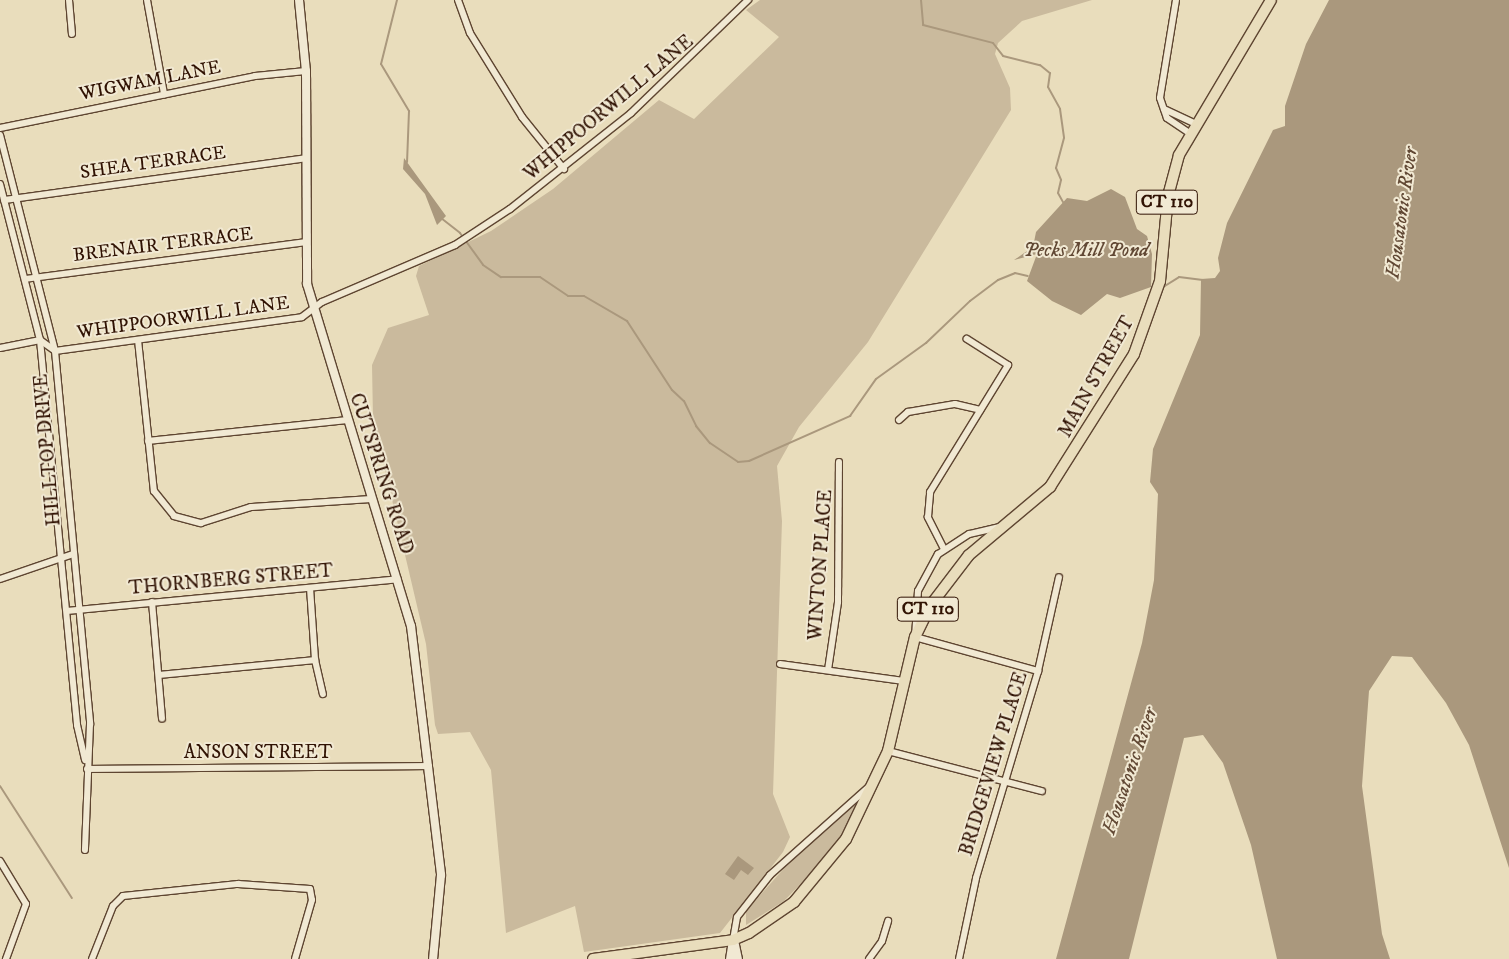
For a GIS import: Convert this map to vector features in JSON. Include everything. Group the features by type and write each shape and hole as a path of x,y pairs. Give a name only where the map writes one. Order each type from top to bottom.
{"main road":[{"name":"CT 110","path":"1194,123 1271,0"},
{"name":"MAIN STREET","path":"593,959 733,940 774,918 802,894 846,839 875,784 888,750 915,637 945,582 1005,526 1038,500 1072,456 1134,354 1158,288 1170,184 1194,123"},
{"path":"730,959 733,940"},
{"path":"733,940 738,959"}],"street":[{"path":"70,0 72,34"},
{"path":"147,0 164,94"},
{"name":"CUTSPRING ROAD","path":"299,0 306,71 306,242 312,310 411,626 429,766 440,875 433,959"},
{"path":"458,0 470,33 522,118 564,169"},
{"name":"WHIPPOORWILL LANE","path":"40,340 55,351 302,318 312,310 455,245 473,235 564,169 705,46 748,0"},
{"path":"1176,0 1160,82 1167,118 1189,133"},
{"name":"WIGWAM LANE","path":"0,128 164,94 306,71"},
{"path":"1164,110 1194,123"},
{"name":"HILLTOP DRIVE","path":"0,134 55,351 90,724 85,850"},
{"name":"SHEA TERRACE","path":"4,200 17,196 306,158"},
{"name":"HILLTOP DRIVE","path":"0,184 40,340 77,725 87,769"},
{"name":"BRENAIR TERRACE","path":"24,279 306,242"},
{"path":"944,549 930,522 927,501 1008,365 967,339"},
{"path":"0,348 40,340"},
{"path":"138,340 148,441 157,498 168,512 190,523 251,507 372,499"},
{"path":"899,420 908,412 956,404 980,410"},
{"path":"148,441 347,420"},
{"name":"WINTON PLACE","path":"828,670 838,602 839,462"},
{"name":"MAIN STREET","path":"915,637 918,591 944,549 977,531 1005,526"},
{"path":"0,579 73,554"},
{"name":"BRIDGEVIEW PLACE","path":"959,959 976,878 1003,782 1038,671 1059,577"},
{"name":"THORNBERG STREET","path":"67,611 397,579"},
{"path":"310,588 315,660 323,694"},
{"path":"152,602 162,718"},
{"path":"915,637 1038,671"},
{"path":"159,675 315,660"},
{"path":"780,664 904,681"},
{"path":"888,750 1042,791"},
{"name":"ANSON STREET","path":"87,769 429,766"},
{"path":"733,940 737,917 770,875 863,790 875,784"},
{"path":"0,861 26,904 6,959"},
{"path":"92,959 113,906 123,896 238,884 310,889 312,900 295,959"},
{"path":"869,959 882,941 888,921"}],"shaded area":[{"path":"760,0 1092,0 1022,21 998,43 995,54 1010,88 1011,110 868,342 799,427 777,466 782,521 773,794 790,837 783,852 720,933 584,952 575,906 506,933 491,770 470,732 438,734 435,725 426,644 373,419 372,365 388,328 429,315 416,276 419,266 491,231 553,189 659,100 694,119 779,37 746,10"},
{"path":"860,799 844,832 819,865 784,901 746,925 746,911 805,845"}],"water":[{"name":"Housatonic River","path":"1329,0 1509,0 1509,868 1469,745 1446,703 1412,657 1392,656 1369,691 1362,786 1382,934 1390,959 1277,959 1251,845 1223,763 1203,735 1184,738 1129,959 1056,959 1142,643 1154,580 1158,494 1150,482 1153,449 1200,335 1201,279 1215,278 1220,271 1218,258 1227,223 1273,130 1285,126 1285,106 1306,44"},
{"path":"404,158 446,216 437,225 425,194 403,169"},
{"name":"Pecks Mill Pond","path":"1111,189 1125,197 1137,229 1147,236 1152,254 1151,287 1120,298 1107,294 1081,315 1052,301 1027,281 1037,254 1014,260 1033,247 1036,232 1067,198 1087,201"},
{"path":"738,856 754,868 748,875 741,870 734,880 725,874"}],"waterway":[{"path":"397,0 381,64 409,111 407,162"},
{"path":"921,0 923,25 993,43 1003,56 1040,65 1050,73 1048,87 1060,109 1064,138 1056,168 1061,180 1058,193 1064,204"},
{"path":"441,218 460,233 483,265 501,277 540,277 568,296 584,296 627,321 672,390 684,401 696,426 710,443 738,462 749,461 850,416 876,379 926,343 970,301 998,280 1015,273 1028,276"},
{"path":"1160,289 1179,277 1203,280"},
{"path":"0,786 72,898"}]}
